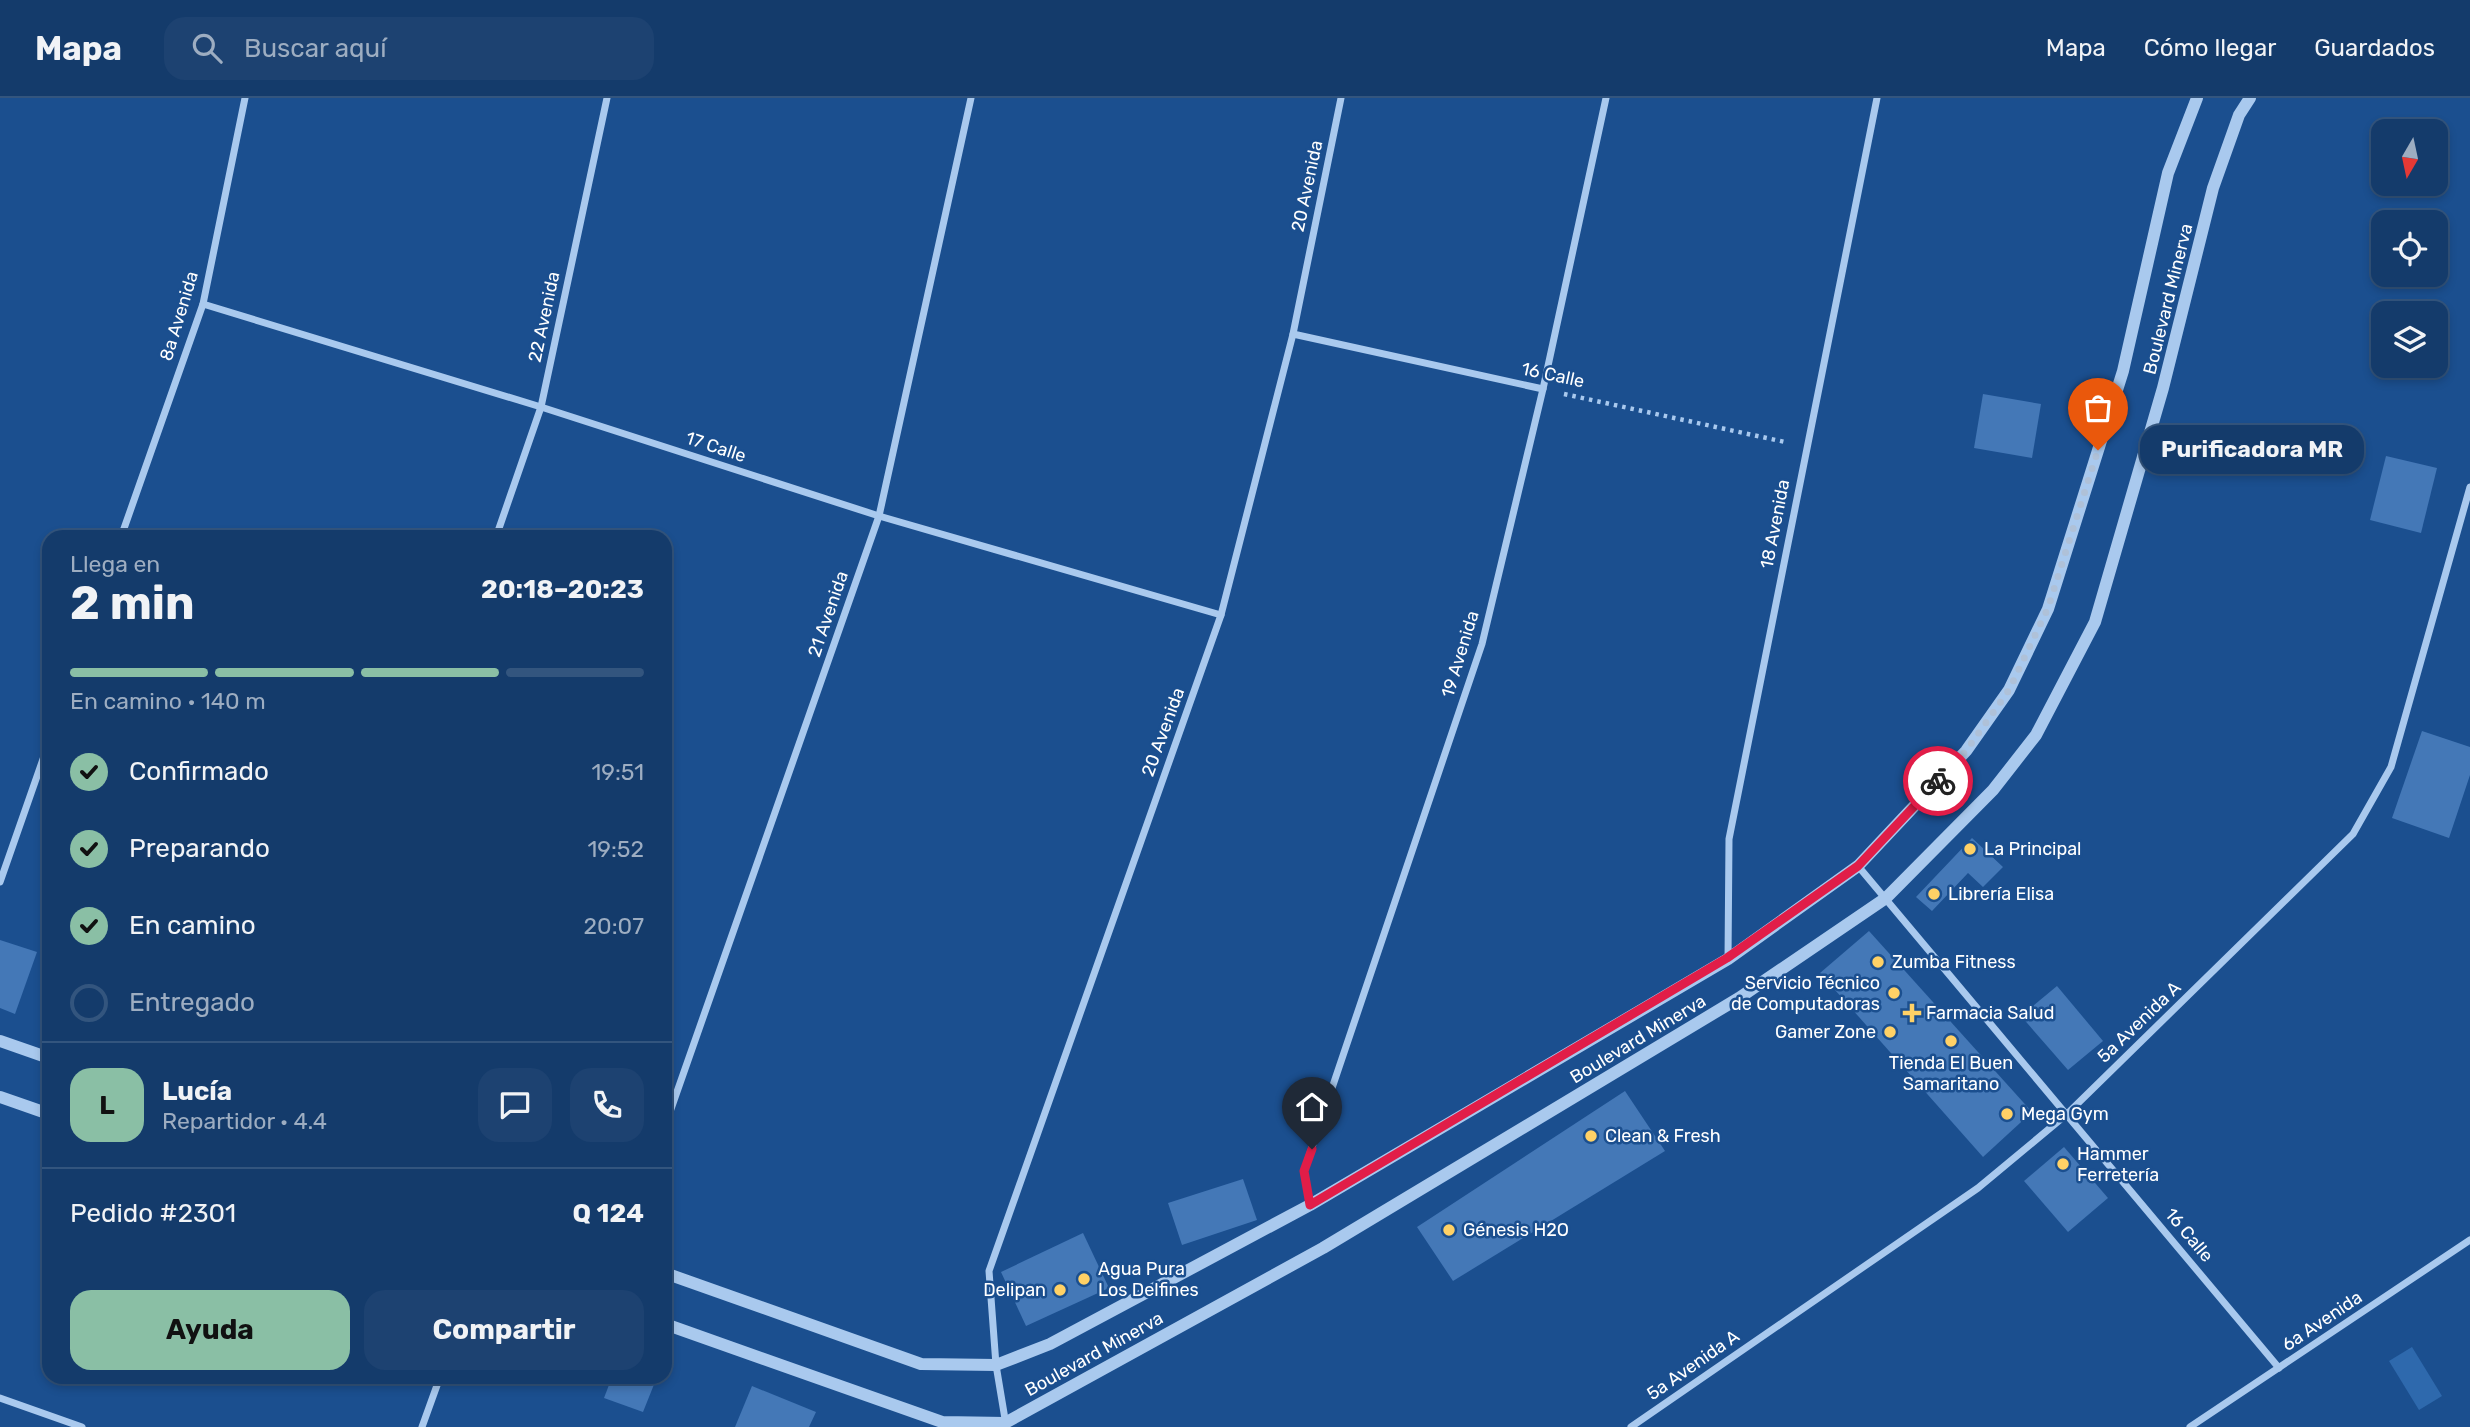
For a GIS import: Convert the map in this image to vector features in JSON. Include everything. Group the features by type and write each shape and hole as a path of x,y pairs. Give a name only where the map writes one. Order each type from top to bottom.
{"street":[{"name":"8a Avenida","path":"123,530 203,304 245,98"},
{"name":"22 Avenida","path":"498,530 541,407 607,98"},
{"name":"21 Avenida","path":"672,1106 879,516 971,98"},
{"name":"20 Avenida","path":"1006,1425 996,1365 989,1271 1221,615 1293,334 1341,98"},
{"name":"19 Avenida","path":"1310,1205 1304,1171 1482,644 1543,389 1606,98"},
{"name":"18 Avenida","path":"1727,958 1729,839 1877,98"},
{"name":"Boulevard Minerva","path":"672,1275 921,1364 996,1365 1050,1344 1310,1205 1727,958 1858,866 1966,751 2009,690 2048,608 2123,371 2168,173 2197,98"},
{"name":"Boulevard Minerva","path":"672,1326 942,1422 1006,1425 1323,1248 1739,998 1886,898 1993,790 2036,736 2095,622 2163,388 2213,188 2239,115 2250,98"},
{"name":"17 Calle","path":"203,304 541,407 879,516 1221,615"},
{"name":"16 Calle","path":"1293,334 1543,389"},
{"name":"5a Avenida A","path":"1631,1427 1978,1188 2067,1114 2353,834 2391,767 2470,487"},
{"path":"0,882 42,762"},
{"name":"16 Calle","path":"1858,866 2279,1368"},
{"path":"0,1041 42,1056"},
{"path":"0,1097 42,1112"},
{"name":"6a Avenida","path":"2190,1427 2470,1240"},
{"path":"422,1427 437,1384"},
{"path":"0,1398 82,1427"}],"path":[{"name":"16 Calle","path":"1543,389 1806,447"}],"shaded area":[{"path":"2412,1347 2442,1396 2419,1410 2389,1361"}],"building":[{"path":"1983,394 2041,404 2032,458 1974,448"},
{"path":"2386,456 2437,468 2421,533 2370,520"},
{"path":"2422,731 2470,747 2470,775 2449,838 2392,818"},
{"path":"1972,838 2003,867 1983,887 1968,873 1932,911 1916,897"},
{"path":"1869,931 2032,1112 1983,1157 1820,973"},
{"path":"0,940 37,952 15,1014 0,1008"},
{"path":"2057,986 2103,1041 2068,1070 2021,1016"},
{"path":"1625,1091 1665,1151 1453,1281 1417,1227"},
{"path":"2064,1147 2108,1198 2068,1232 2024,1181"},
{"path":"1243,1179 1257,1220 1182,1245 1168,1203"},
{"path":"1083,1233 1109,1288 1026,1326 1001,1272"},
{"path":"609,1384 654,1384 643,1412 604,1398"},
{"path":"752,1386 816,1412 809,1427 735,1427"}],"way so far":[{"path":"1938,781 1966,751 2009,690 2048,608 2098,450"}],"place":[{"name":"Purificadora MR","path":"2098,450"},
{"name":"La Principal","path":"1970,849"},
{"name":"Librería Elisa","path":"1934,894"},
{"name":"Zumba Fitness","path":"1878,962"},
{"name":"Servicio Técnico de Computadoras","path":"1894,993"},
{"name":"Farmacia Salud","path":"1912,1013"},
{"name":"Gamer Zone","path":"1890,1032"},
{"name":"Tienda El Buen Samaritano","path":"1951,1041"},
{"name":"Mega Gym","path":"2007,1114"},
{"name":"Clean & Fresh","path":"1591,1136"},
{"name":"Hammer Ferretería","path":"2063,1164"},
{"name":"Génesis H2O","path":"1449,1230"},
{"name":"Agua Pura Los Delfines","path":"1084,1279"},
{"name":"Delipan","path":"1060,1290"}],"route":[{"path":"1312,1149 1304,1171 1310,1205 1727,958 1858,866 1938,781"}]}
